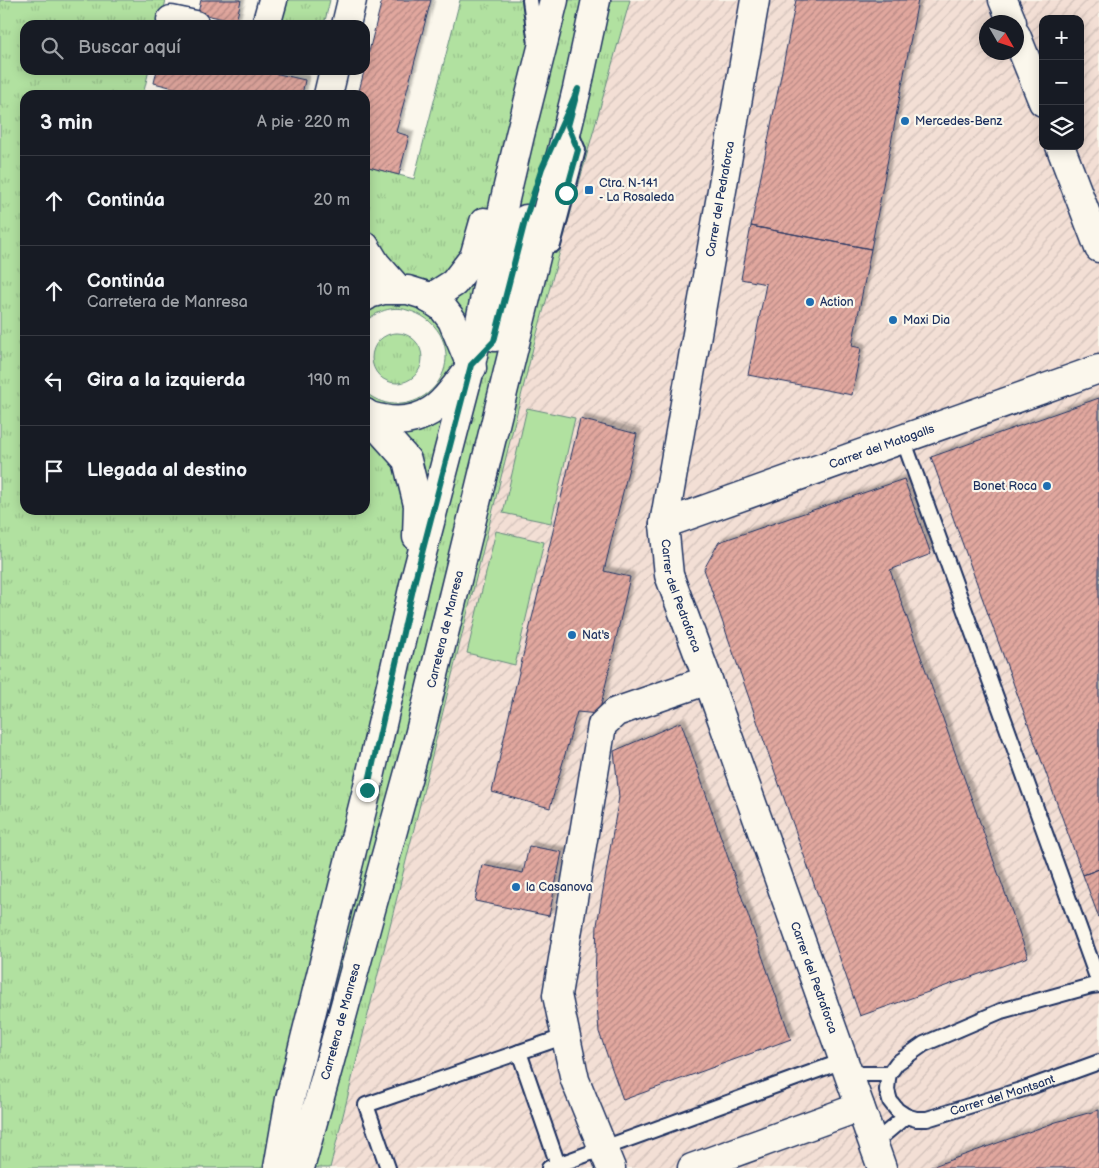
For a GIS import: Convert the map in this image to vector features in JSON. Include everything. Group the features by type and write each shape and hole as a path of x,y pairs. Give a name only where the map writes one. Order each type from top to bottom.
{"main road":[{"path":"267,20 273,0"},
{"path":"347,20 352,0"},
{"path":"295,1168 290,1099 367,790 415,580 471,365 505,199 554,0"},
{"path":"578,89 596,0"},
{"path":"370,416 392,421 413,419 429,412 444,401 471,365 494,341 526,217 542,168 578,89 608,0"},
{"name":"Carrer del Pedraforca","path":"755,0 664,524 670,575 878,1156"},
{"path":"1003,0 1009,15"},
{"path":"1024,54 1039,92"},
{"path":"329,90 333,75"},
{"name":"Carretera de Manresa","path":"295,1168 418,736 578,89"},
{"path":"430,299 454,283 474,257 485,219 520,135"},
{"path":"1062,150 1099,248"},
{"path":"370,254 376,264 399,290"},
{"path":"370,294 383,290 408,290 424,295 442,307 452,320 471,365 478,391 476,412 444,583 438,655"},
{"name":"Carrer del Matagalls","path":"664,524 1099,369"},
{"path":"370,419 407,460 418,505 415,580"},
{"path":"607,1159 575,1080 557,995 602,725 616,712 708,680"},
{"path":"692,1168 860,1106"}],"lane":[{"path":"530,0 538,62"},
{"path":"550,257 578,150 568,126"},
{"path":"520,320 540,293 543,284"},
{"path":"878,1156 906,1116 896,1110 890,1101 887,1090 889,1074 897,1063 924,1044 1001,1011 1099,984 903,439"},
{"path":"388,1168 366,1105 566,1036"},
{"path":"520,1052 554,1167 607,1159 846,1068 889,1074"},
{"name":"Carrer del Montsant","path":"906,1116 916,1119 928,1119 1030,1087 1099,1062"}],"shaded area":[{"path":"630,0 1099,0 1099,1168 330,1168 533,348"}],"green space":[{"path":"0,0 166,0 161,20 20,20 20,75 148,75 144,90 20,90 20,515 370,515 370,395 381,401 398,404 414,401 428,393 438,382 445,367 446,351 440,334 434,325 422,316 396,308 379,312 370,318 370,167 414,179 460,0 630,0 533,348 330,1168 0,1168"},
{"path":"286,0 330,0 325,20 281,20"},
{"path":"397,333 406,335 417,344 422,358 420,367 411,378 397,383 388,381 377,372 372,358 374,349 383,338"},
{"path":"527,408 575,418 551,523 503,513"},
{"path":"496,531 544,542 515,665 467,653"}],"building":[{"path":"201,0 241,0 236,20 228,20 198,13"},
{"path":"382,0 431,0 396,132 409,136 399,175 370,167 370,90 359,90 363,75 370,75 370,48"},
{"path":"796,0 918,0 871,249 751,226"},
{"path":"156,75 283,75 305,80 303,90 182,90 154,83"},
{"path":"751,226 871,249 852,346 861,348 852,395 748,375 766,284 741,279"},
{"path":"1099,398 1099,869 1083,875 931,457"},
{"name":"Nat's","path":"580,419 637,434 604,571 630,577 599,714 577,712 550,808 492,792"},
{"path":"904,479 931,554 890,570 1028,957 860,1016 704,569 719,542"},
{"path":"681,722 791,1039 623,1100 599,1032 595,978 597,925 619,797 614,751"},
{"name":"la Casanova","path":"529,846 562,852 549,916 475,901 482,865 523,873"},
{"path":"1099,869 1099,918 1083,875"},
{"path":"1099,1110 1099,1168 928,1168 1056,1122"}],"place":[{"name":"Mercedes-Benz","path":"905,121"},
{"name":"Ctra. N-141 - La Rosaleda","path":"589,190"},
{"name":"Action","path":"810,302"},
{"name":"Maxi Dia","path":"893,320"},
{"name":"Bonet Roca","path":"1047,486"},
{"name":"Nat's","path":"572,635"},
{"name":"la Casanova","path":"516,887"}],"route":[{"path":"367,790 415,580 471,365 494,341 526,217 542,168 578,89 568,126 578,150 566,193"}]}
